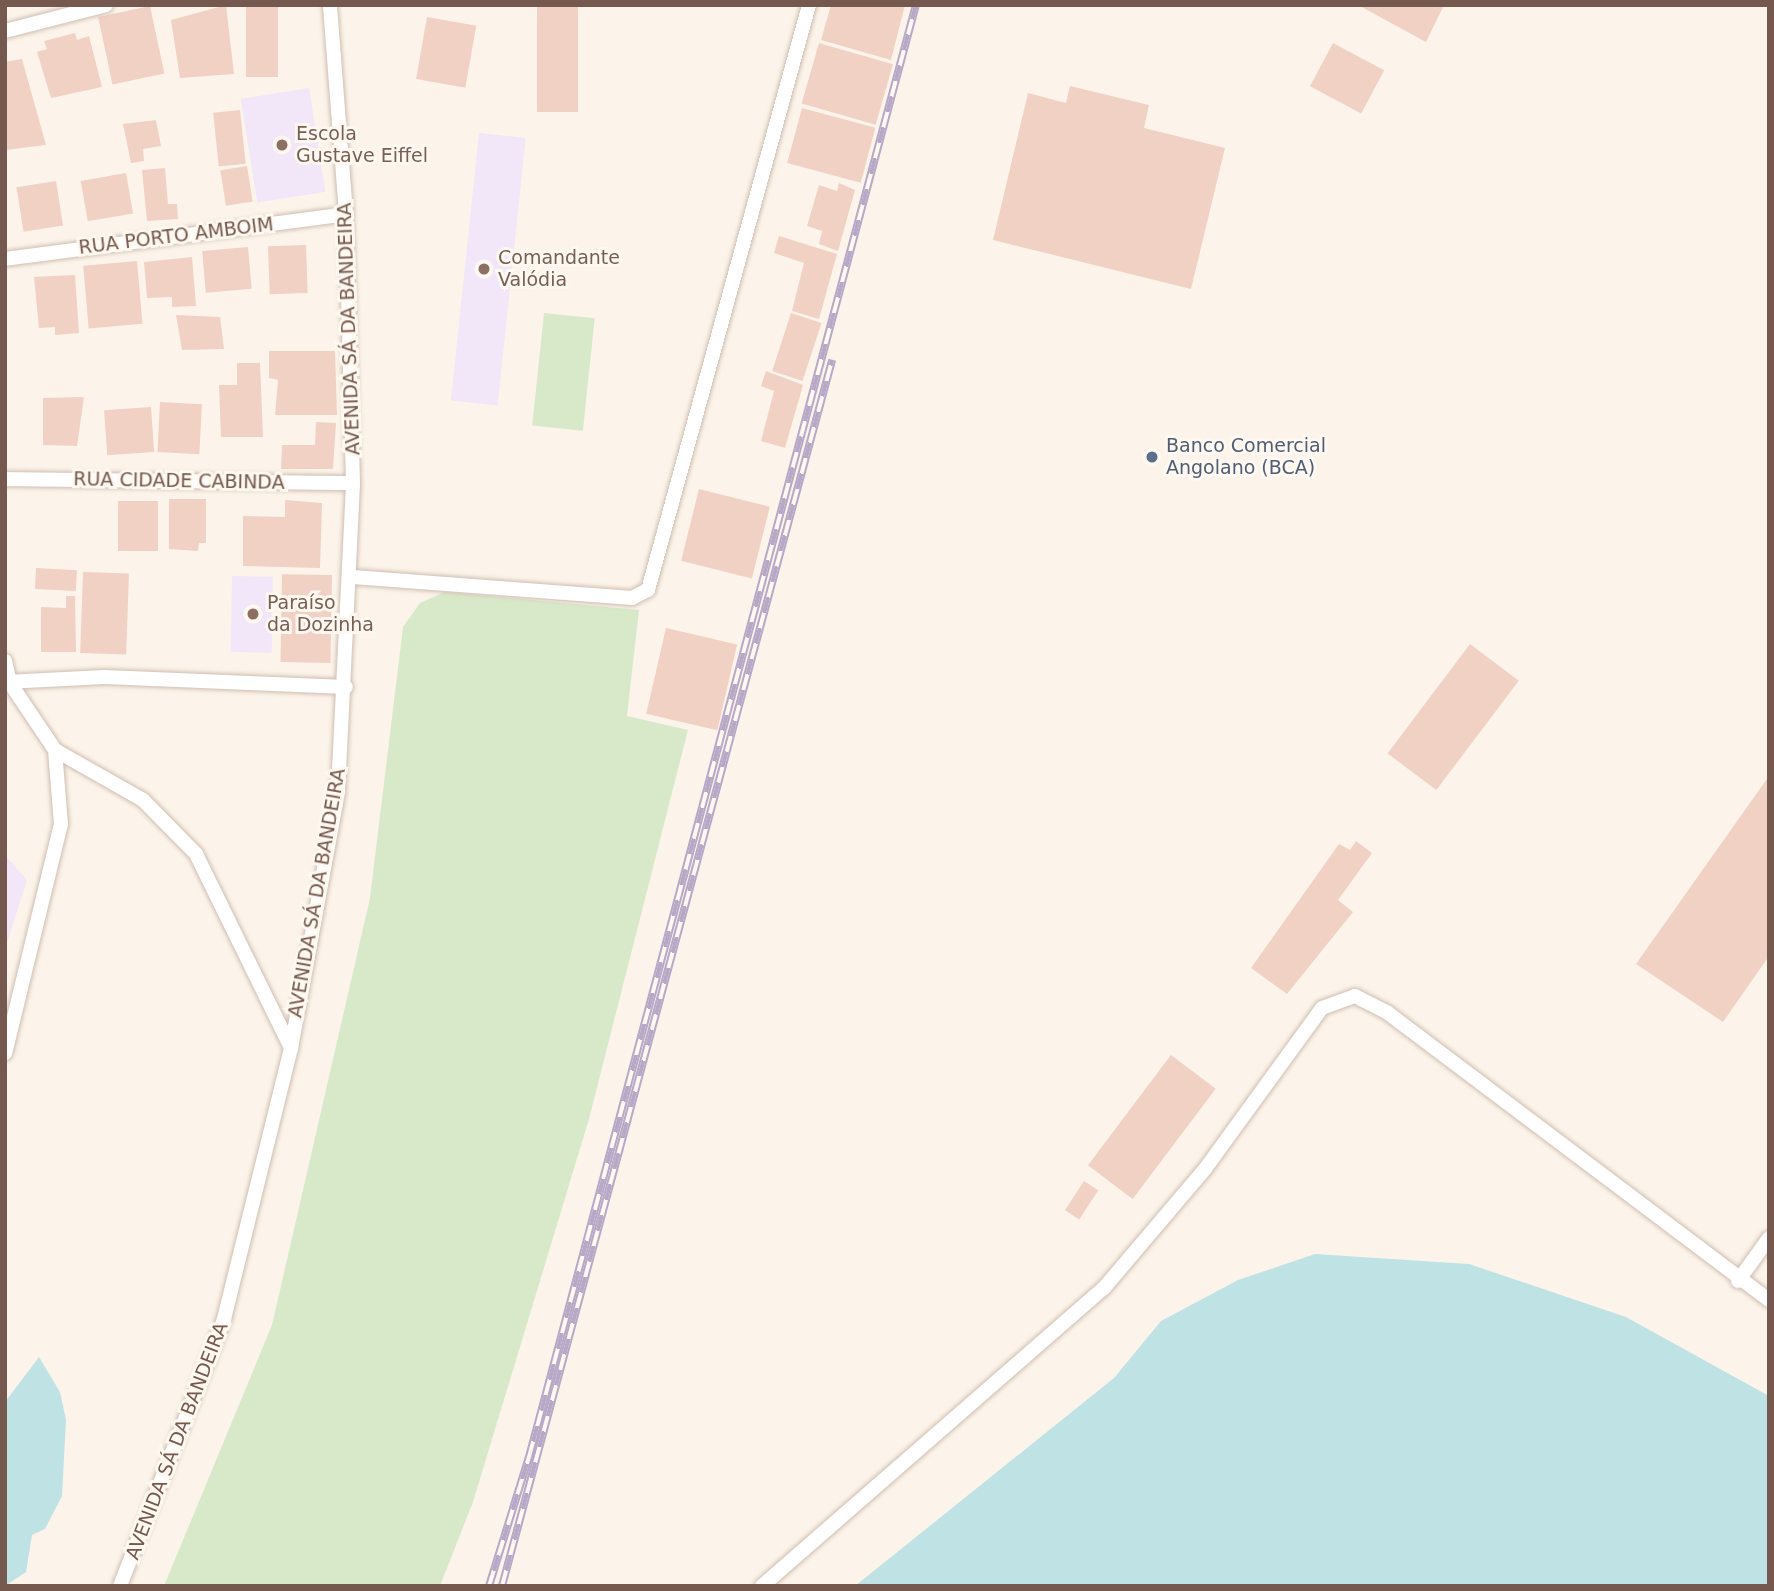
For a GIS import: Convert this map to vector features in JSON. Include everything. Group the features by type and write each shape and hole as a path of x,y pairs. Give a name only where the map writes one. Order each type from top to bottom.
{"street":[{"path":"5,31 106,5"},
{"name":"AVENIDA SÁ DA BANDEIRA","path":"120,1586 224,1319 291,1048 338,791 353,577 353,484 346,214 330,5"},
{"path":"353,577 632,598 648,590 809,5"},
{"name":"RUA PORTO AMBOIM","path":"5,258 346,214"},
{"name":"RUA CIDADE CABINDA","path":"5,479 353,484"},
{"path":"5,661 8,682 55,750 134,794 196,854 291,1048"},
{"path":"8,682 105,677 346,687"},
{"path":"5,1053 61,824 55,750"},
{"path":"762,1586 1104,1288 1205,1169 1322,1008 1355,996 1388,1013 1738,1281 1769,1300"},
{"path":"1738,1281 1769,1238"}],"shaded area":[{"name":"Escola Gustave Eiffel","path":"309,88 325,192 257,203 241,99"},
{"name":"Comandante Valódia","path":"479,133 526,138 498,405 451,401"},
{"name":"Paraíso da Dozinha","path":"232,576 273,577 272,653 231,652"},
{"path":"5,855 27,880 5,949"}],"green space":[{"path":"544,313 595,318 583,431 532,425"},
{"path":"445,592 639,610 627,716 688,730 589,1119 473,1502 440,1586 164,1586 272,1325 370,898 403,627 420,603"}],"water":[{"path":"1315,1254 1469,1264 1626,1317 1769,1396 1769,1586 855,1586 1114,1378 1161,1321 1238,1280"},
{"path":"39,1357 60,1392 66,1420 62,1496 45,1529 32,1535 26,1572 5,1586 5,1402"}],"building":[{"path":"226,5 234,74 180,78 171,20"},
{"path":"246,5 278,5 278,77 246,77"},
{"path":"537,5 578,5 578,112 537,112"},
{"path":"831,5 905,5 891,60 821,40"},
{"path":"1358,5 1444,5 1426,42"},
{"path":"150,6 164,73 113,85 98,17"},
{"path":"427,17 476,26 465,88 416,79"},
{"path":"75,33 77,40 89,36 102,87 51,98 37,52 47,49 44,41"},
{"path":"819,43 893,64 876,125 802,104"},
{"path":"1333,43 1384,70 1361,113 1310,86"},
{"path":"22,59 46,145 5,150 5,62"},
{"path":"1070,86 1149,105 1144,128 1225,148 1191,289 993,240 1028,93 1066,103"},
{"path":"802,108 875,128 861,183 787,163"},
{"path":"240,110 246,164 219,167 213,113"},
{"path":"156,120 161,146 143,149 144,161 131,163 123,124"},
{"path":"247,166 253,202 226,206 220,170"},
{"path":"165,168 168,204 177,204 178,219 147,221 142,170"},
{"path":"126,173 133,213 88,221 81,181"},
{"path":"56,181 63,225 24,232 16,187"},
{"path":"839,183 855,190 838,251 819,244 822,231 807,226 819,185 837,191"},
{"path":"779,236 837,254 819,319 792,311 804,263 774,253"},
{"path":"306,245 308,293 270,294 268,246"},
{"path":"248,247 252,289 206,293 202,251"},
{"path":"192,257 196,306 172,307 172,297 147,298 144,262"},
{"path":"137,261 142,324 89,328 83,266"},
{"path":"75,275 79,333 55,335 55,327 39,328 34,277"},
{"path":"791,313 821,323 803,381 772,371"},
{"path":"176,315 220,317 224,349 182,350"},
{"path":"269,351 335,351 337,415 275,415 278,380 269,378"},
{"path":"237,363 260,363 263,437 221,437 219,385 237,385"},
{"path":"766,371 803,385 785,448 761,441 774,391 761,386"},
{"path":"84,397 77,446 43,445 43,398"},
{"path":"160,402 202,404 199,454 157,452"},
{"path":"151,407 154,452 107,455 104,410"},
{"path":"316,422 336,423 333,469 281,469 282,445 315,445"},
{"path":"699,489 770,507 752,578 681,561"},
{"path":"169,499 206,499 206,543 199,543 198,551 169,549"},
{"path":"285,500 322,503 320,568 243,566 243,516 285,517"},
{"path":"118,501 158,501 158,551 118,551"},
{"path":"36,568 77,570 76,591 35,589"},
{"path":"83,572 129,574 126,655 80,653"},
{"path":"282,574 332,575 330,663 280,662"},
{"path":"66,596 75,596 76,652 41,652 41,607 66,608"},
{"path":"666,628 737,644 717,730 646,714"},
{"path":"1470,644 1519,681 1436,790 1388,753"},
{"path":"1769,776 1769,956 1723,1022 1636,964"},
{"path":"1356,841 1372,853 1338,900 1353,912 1287,994 1251,968 1339,844 1350,850"},
{"path":"1171,1055 1216,1089 1133,1199 1088,1165"},
{"path":"1084,1181 1098,1190 1079,1220 1065,1210"}],"railway":[{"path":"489,1586 529,1457 916,5"},
{"path":"502,1586 832,360"}],"place":[{"name":"Escola Gustave Eiffel","path":"282,145"},
{"name":"Comandante Valódia","path":"484,269"},
{"name":"Banco Comercial Angolano (BCA)","path":"1152,457"},
{"name":"Paraíso da Dozinha","path":"253,614"}]}
